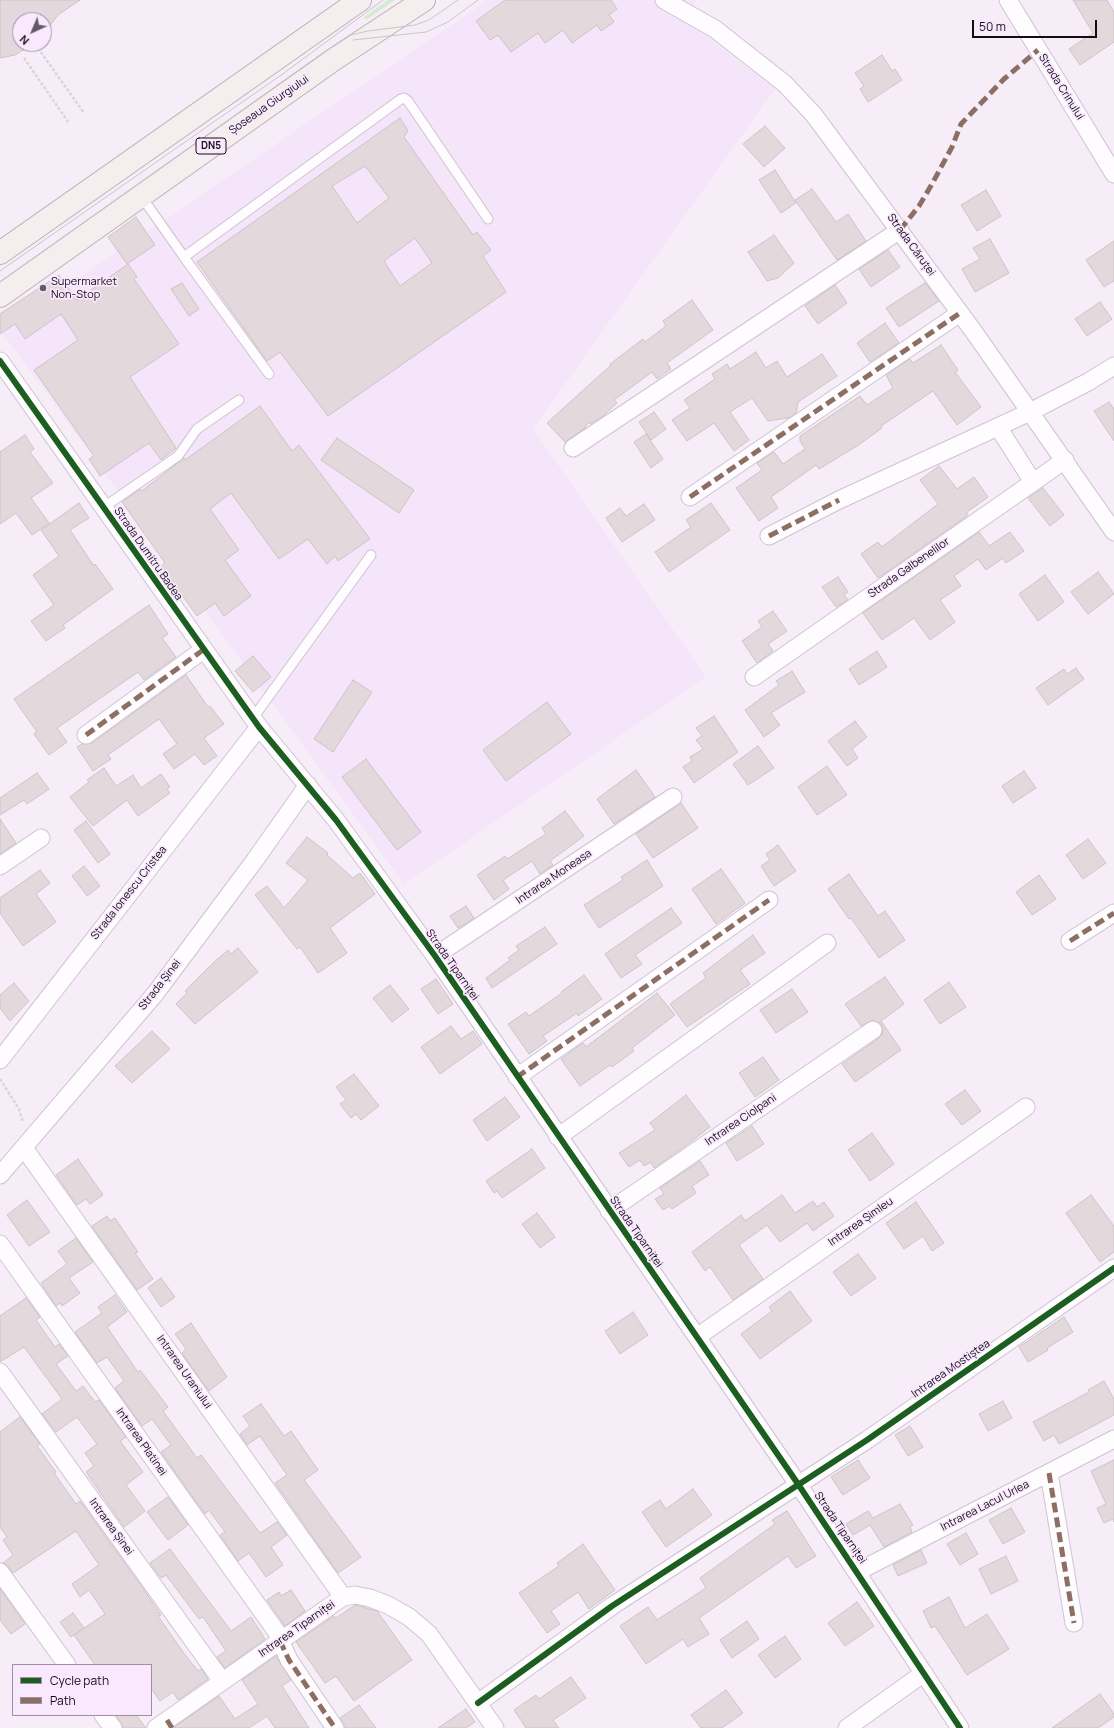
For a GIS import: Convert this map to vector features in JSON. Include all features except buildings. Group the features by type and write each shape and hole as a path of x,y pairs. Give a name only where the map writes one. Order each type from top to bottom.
{"main road":[{"path":"0,253 314,34 360,0"},
{"name":"Șoseaua Giurgiului","path":"0,296 333,60 424,0"},
{"path":"314,34 333,60"}],"street":[{"name":"Strada Căruței","path":"664,0 715,29 785,84 814,115 960,313 1065,460 1114,532"},
{"name":"Strada Crinului","path":"1008,0 1114,174"},
{"path":"573,448 900,230"},
{"path":"690,497 960,313"},
{"name":"Strada Dumitru Badea","path":"0,361 203,650 256,722 283,755"},
{"path":"769,536 839,500 1030,412 1088,382 1114,366"},
{"path":"998,427 1033,482"},
{"name":"Strada Galbenelilor","path":"754,677 1065,460"},
{"path":"86,735 203,650"},
{"name":"Strada Ionescu Cristea","path":"2,1053 256,722"},
{"name":"Strada Tiparniței","path":"283,755 379,877 435,956 798,1484 960,1728"},
{"name":"Strada Șinei","path":"0,1175 155,994 255,860 308,785"},
{"name":"Intrarea Moneasa","path":"435,956 673,797"},
{"path":"0,866 41,838"},
{"path":"517,1077 769,900"},
{"path":"1070,941 1114,913"},
{"path":"558,1137 827,943"},
{"name":"Intrarea Ciolpani","path":"609,1211 873,1030"},
{"name":"Intrarea Șimleu","path":"697,1337 1026,1107"},
{"name":"Intrarea Uraniului","path":"27,1145 344,1597"},
{"name":"Intrarea Platinei","path":"0,1244 276,1631 289,1660 335,1728"},
{"name":"Intrarea Mostiștea","path":"478,1703 612,1606 866,1440 1114,1268"},
{"name":"Intrarea Șinei","path":"0,1372 222,1681"},
{"name":"Intrarea Lacul Urlea","path":"856,1572 1114,1440"},
{"path":"1049,1473 1074,1622"},
{"path":"0,1572 66,1664"},
{"name":"Intrarea Tiparniței","path":"165,1725 222,1681 344,1597 355,1595 370,1598 409,1617 429,1634 496,1728"},
{"path":"847,1728 924,1673"},
{"path":"105,1716 113,1728"}],"lane":[{"path":"184,258 401,98 408,101 488,218"},
{"path":"141,196 184,258 270,374"},
{"path":"104,507 178,456 197,429 239,400"},
{"path":"256,722 371,555"}],"path":[{"path":"41,52 84,112"},
{"path":"24,58 69,123"},
{"path":"0,1079 19,1109 27,1145"}],"shaded area":[{"path":"488,0 696,0 688,22 775,89 533,429 706,677 404,884 1,331"}],"green space":[{"path":"388,0 395,0 366,20 364,17"}],"tram line":[{"path":"0,271 284,73 383,0"},
{"path":"0,282 351,35 368,31 415,25 429,20 458,0"},
{"path":"353,40 426,32 448,22 478,0"}],"marked path":[{"path":"900,230 919,206 932,184 952,147 961,124 1004,79 1038,50"},
{"path":"690,497 960,313"},
{"path":"769,536 839,500"},
{"path":"86,735 203,650"},
{"path":"517,1077 769,900"},
{"path":"1070,941 1114,913"},
{"path":"1049,1473 1074,1623"},
{"path":"280,1641 289,1660 335,1728"},
{"path":"167,1720 172,1728"}],"cycle path":[{"path":"0,361 259,727 336,820 435,956 798,1484 960,1728"},
{"path":"478,1703 612,1606 867,1440 1114,1268"}],"place":[{"name":"Supermarket Non-Stop","path":"43,288"}]}
